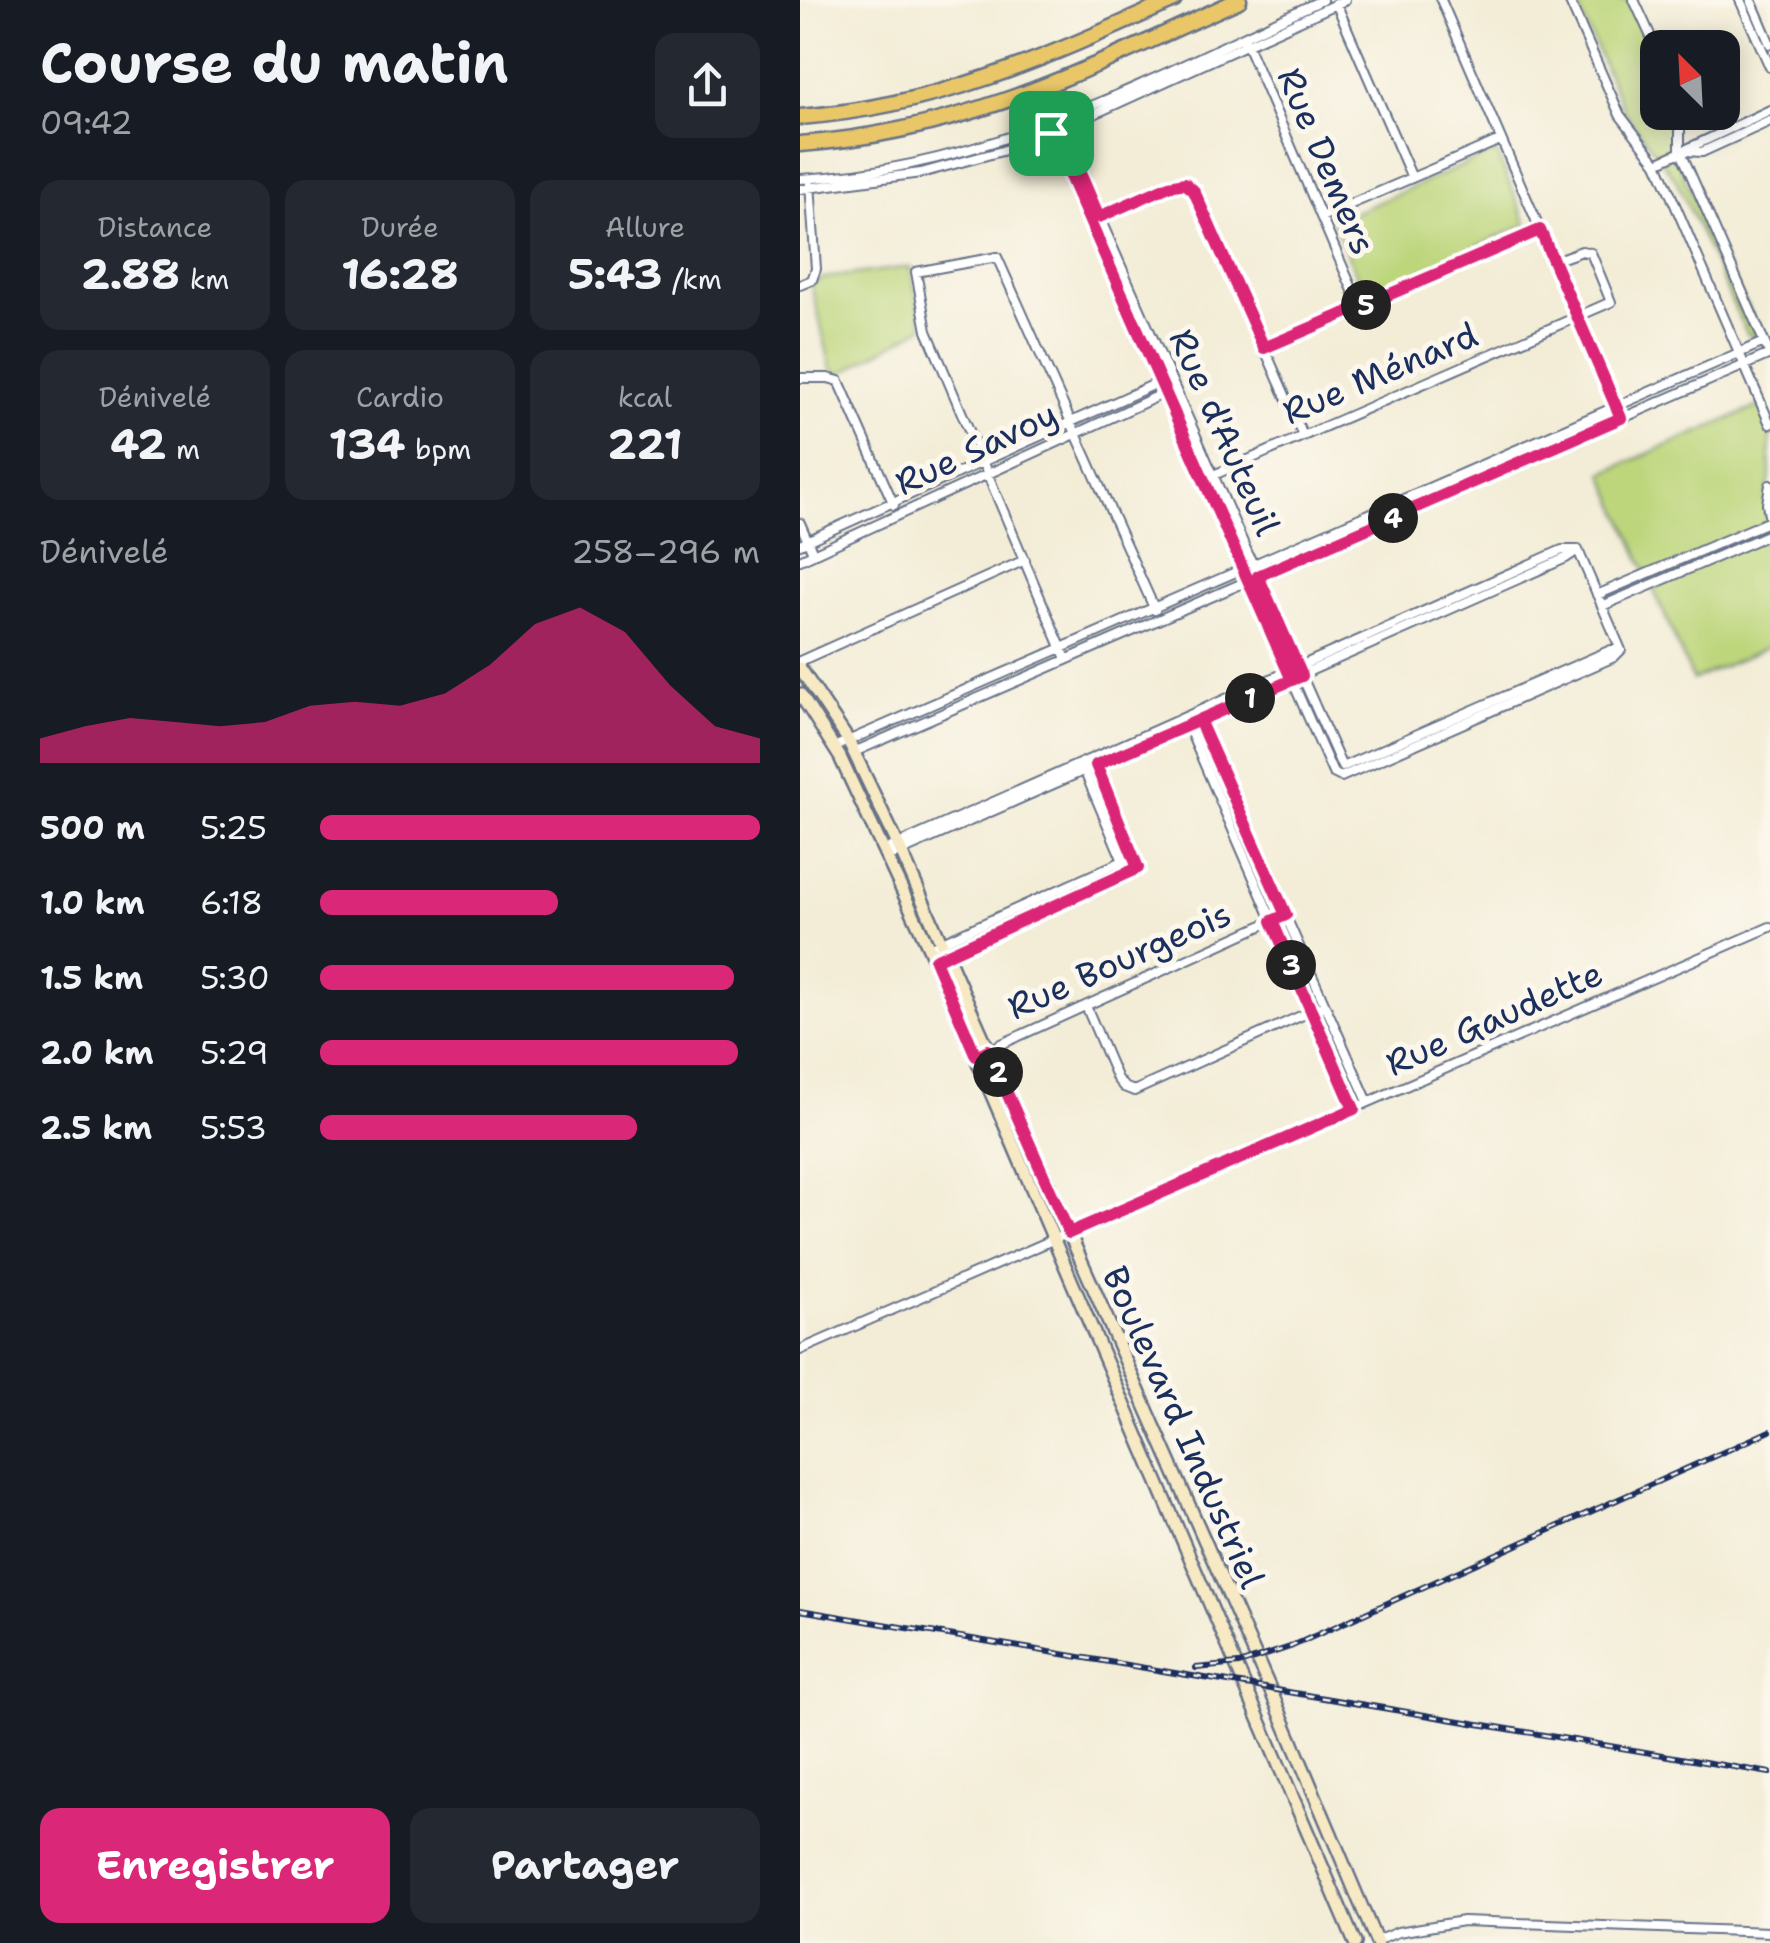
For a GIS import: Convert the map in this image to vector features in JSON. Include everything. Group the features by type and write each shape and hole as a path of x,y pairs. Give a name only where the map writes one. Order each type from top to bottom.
{"highway":[{"path":"800,117 890,106 959,89 1043,58 1174,0"},
{"path":"800,144 892,133 993,107 1238,0"}],"street":[{"path":"1245,40 1322,0"},
{"path":"1441,0 1621,418"},
{"path":"1569,0 1620,114 1657,162 1770,424"},
{"path":"1634,0 1648,30"},
{"path":"1740,0 1770,67"},
{"path":"1751,0 1770,44"},
{"path":"800,285 812,280 816,268 805,183 935,160 1049,129 1339,1 1412,178"},
{"name":"Rue Demers","path":"1245,40 1360,307"},
{"path":"1657,162 1770,110"},
{"path":"1680,150 1702,152 1770,121"},
{"name":"Rue d'Auteuil","path":"1059,125 1342,766"},
{"name":"Rue d'Auteuil","path":"1049,129 1336,775"},
{"path":"837,752 969,702 1770,355 1680,150 1680,130"},
{"path":"1321,217 1500,140"},
{"path":"1089,221 1169,186 1185,183 1194,191 1303,436"},
{"path":"1264,348 1540,230"},
{"path":"1554,260 1590,252 1611,302 1579,318"},
{"path":"1066,659 928,331 916,272 998,258 1159,619"},
{"name":"Rue Ménard","path":"1203,480 1579,318"},
{"path":"851,746 964,690 1764,342"},
{"path":"800,378 839,382 898,514"},
{"name":"Rue Savoy","path":"804,542 1170,378"},
{"name":"Rue Savoy","path":"800,560 1175,388"},
{"path":"1528,444 1534,457"},
{"path":"1597,595 1770,521 1770,485"},
{"path":"1431,487 1437,499"},
{"path":"800,523 804,542 813,553"},
{"path":"1340,526 1345,538"},
{"path":"1602,606 1770,534"},
{"path":"1718,543 1723,554"},
{"path":"1094,761 1183,715 1300,672 1562,550 1578,550 1618,653 1336,775"},
{"path":"800,665 1025,560"},
{"name":"Boulevard Industriel","path":"800,665 851,746 899,847 935,945"},
{"path":"886,854 1082,766 1187,726 1290,676"},
{"path":"964,690 969,702"},
{"name":"Boulevard Industriel","path":"800,694 837,752 988,1050 1270,1689 1375,1942"},
{"path":"1195,710 1368,1102"},
{"path":"1336,775 1342,766 1478,713"},
{"path":"1183,715 1354,1109"},
{"path":"1094,761 1138,868"},
{"path":"1082,766 1123,861 1138,868"},
{"path":"935,945 1123,861"},
{"path":"941,958 1138,868"},
{"path":"1046,896 1051,908"},
{"name":"Rue Bourgeois","path":"976,1056 1286,915"},
{"name":"Rue Gaudette","path":"800,1350 1770,927"},
{"name":"Boulevard Industriel","path":"941,958 976,1056 1052,1240 1356,1943"},
{"path":"1086,1006 1117,1078 1124,1088 1134,1091 1325,1005"},
{"path":"1105,1364 1124,1358"},
{"path":"1129,1420 1148,1416"},
{"path":"1173,1521 1192,1517"},
{"path":"1280,1770 1304,1777"},
{"path":"1319,1862 1338,1856"},
{"path":"1375,1942 1398,1932 1463,1921 1770,1932"}],"green space":[{"path":"1575,0 1629,0 1642,30 1640,130 1671,130 1692,195 1760,332 1748,336 1676,180 1624,111"},
{"path":"1496,151 1527,224 1366,296 1333,222"},
{"path":"910,267 923,327 840,374 831,368 811,284 824,278"},
{"path":"1762,405 1770,424 1770,478 1765,501 1770,528 1770,646 1693,680 1603,473"}],"railway":[{"path":"1196,1668 1239,1664 1290,1647 1770,1431"},
{"path":"800,1610 1770,1773"}],"route":[{"path":"1051,133 1061,129 1099,217 1169,186 1185,183 1194,191 1264,348 1540,230 1621,418 1258,576 1302,676 1199,720 1286,915 1272,921 1354,1109 1069,1233 988,1050 976,1056 935,960 1138,868 1096,765 1199,720 1292,680 1051,133"}]}
